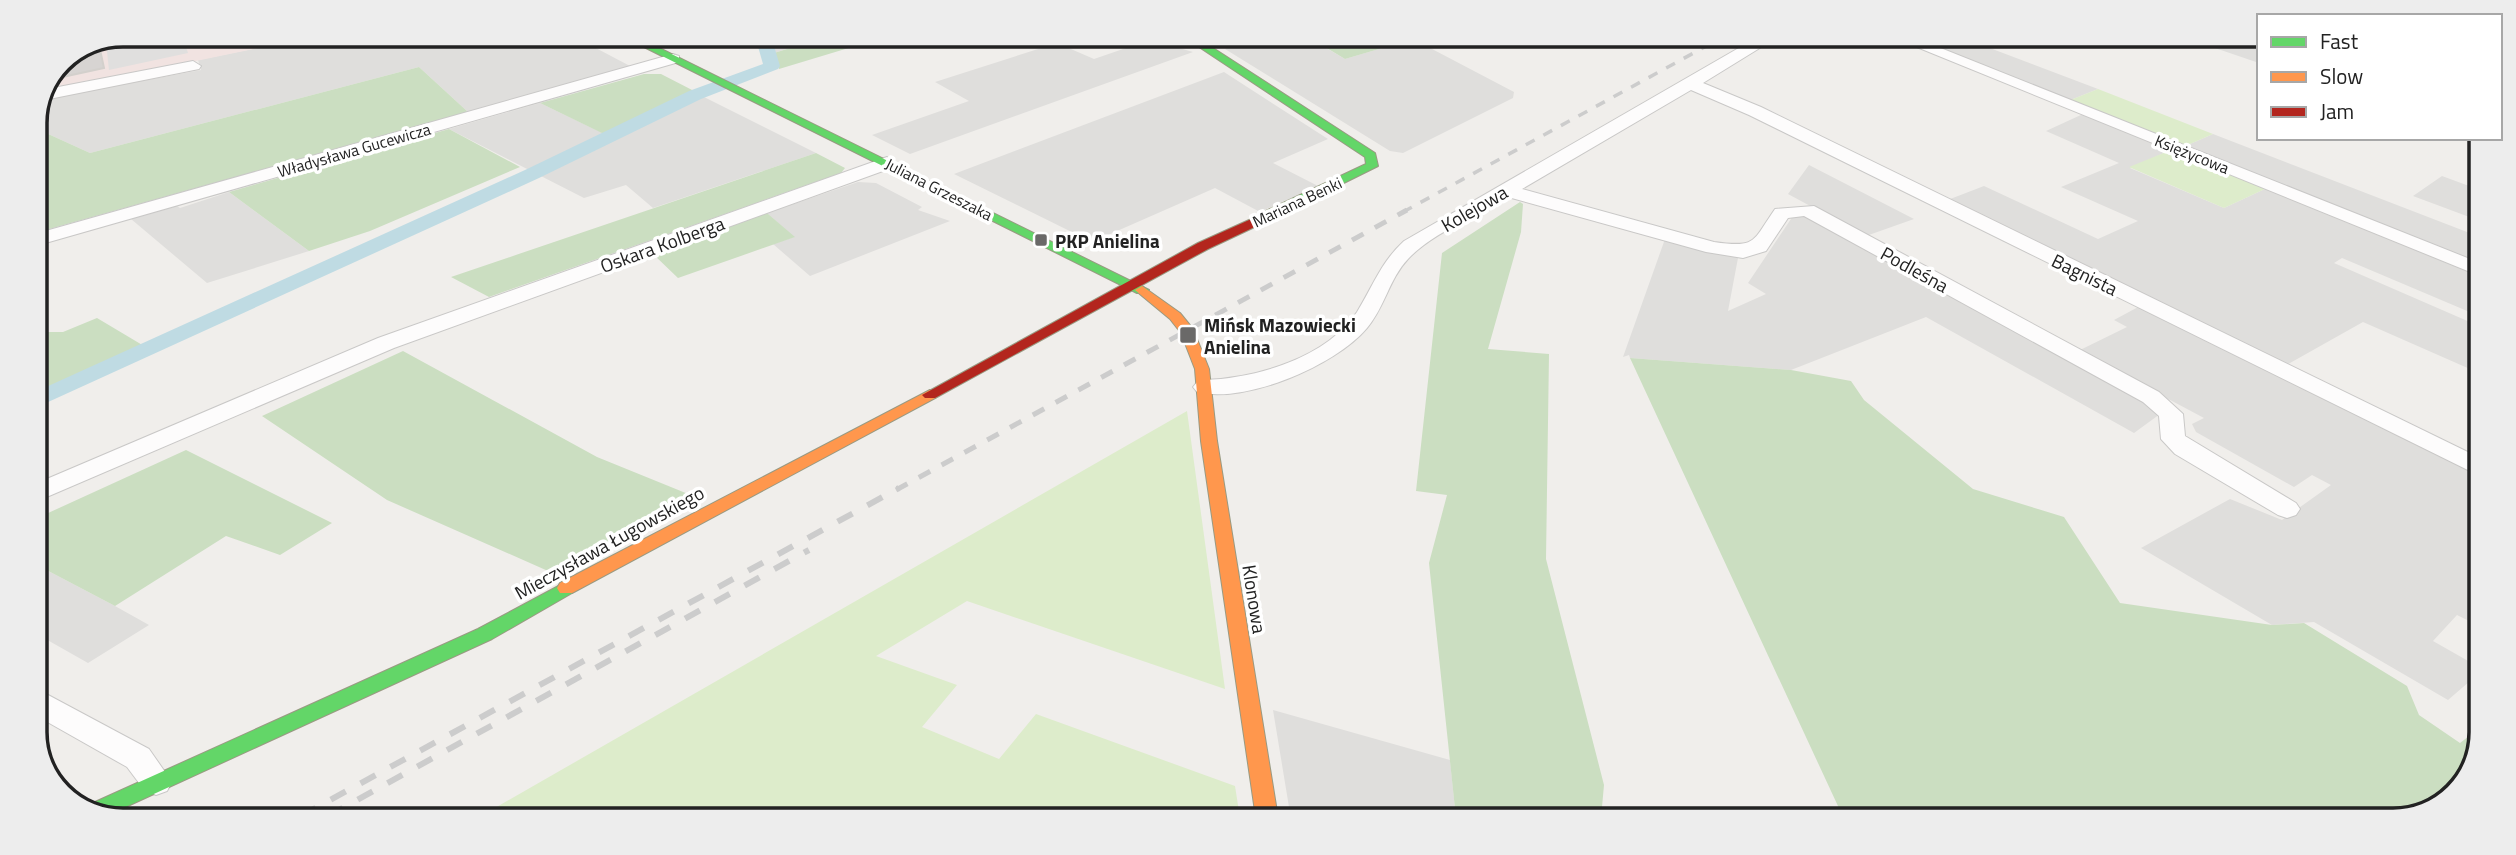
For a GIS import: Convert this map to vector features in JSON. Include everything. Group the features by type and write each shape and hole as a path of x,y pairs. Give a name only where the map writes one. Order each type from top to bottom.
{"street":[{"name":"Juliana Grzeszaka","path":"648,47 1134,285 1167,306 1191,333 1205,387"},
{"name":"Mariana Benki","path":"1134,285 1203,246 1372,166 1371,156 1205,47"},
{"name":"Kolejowa","path":"1205,387 1232,387 1271,376 1298,365 1342,339 1358,325 1388,266 1398,255 1504,190 1752,47"},
{"name":"Księżycowa","path":"1927,47 2469,266"},
{"name":"Władysława Gucewicza","path":"47,237 673,59"},
{"path":"53,94 193,66"},
{"name":"Bagnista","path":"1690,83 1755,111 2469,463"},
{"name":"Oskara Kolberga","path":"47,489 437,324 887,163"},
{"name":"Podleśna","path":"1504,190 1713,248 1749,251 1759,247 1782,213 1807,210 2151,397 2171,414 2173,439 2287,509"},
{"name":"Mieczysława Ługowskiego","path":"107,806 485,634 607,564 876,425 1134,285"},
{"name":"Klonowa","path":"1205,387 1209,441 1265,808"},
{"path":"47,707 138,758 156,782"}],"shaded area":[{"path":"186,47 188,53 109,70 108,49"},
{"path":"262,47 594,47 630,66 468,112 419,67 90,153 47,133 52,98 201,70 198,60"},
{"path":"263,47 55,90 60,81 81,60 108,49"},
{"path":"772,47 793,47 774,53"},
{"path":"1044,47 1066,47 1094,59 1129,47 1176,47 1193,52 910,154 872,135 969,101 935,82"},
{"path":"1325,47 1345,59 1386,47 1428,47 1514,92 1513,98 1403,153 1390,151 1225,49"},
{"path":"1932,47 1987,47 2098,89 2068,101"},
{"path":"2212,47 2257,47 2257,62"},
{"path":"1224,72 1328,139 1273,163 1318,186 1260,212 1215,188 1092,242 954,174"},
{"path":"702,96 816,153 653,208 626,185 584,198 449,129 540,103 613,138"},
{"path":"2083,114 2171,150 2130,168 2224,208 2267,188 2469,272 2469,312 2342,258 2334,263 2469,322 2469,369 2363,322 2283,367 2235,338 2217,336 1945,201 1984,186 2098,239 2138,221 2061,187 2119,163 2046,131"},
{"path":"2213,134 2469,233 2469,262 2183,147"},
{"path":"1809,165 1914,219 1866,236 1788,194"},
{"path":"2442,176 2469,186 2469,217 2413,196"},
{"path":"858,182 876,183 922,207 918,210 950,221 810,276 773,244 794,237 767,213"},
{"path":"229,192 309,251 207,283 131,219 177,206 180,208"},
{"path":"1795,213 1804,214 2153,403 2160,414 2134,433 1926,317 1791,370 1630,358 1629,355 1623,357 1665,239 1738,258 1728,311 1766,294 1748,283"},
{"path":"2140,306 2469,470 2469,621 2457,615 2433,641 2469,661 2469,682 2448,700 2314,622 2272,625 2141,548 2230,499 2282,520 2331,485 2312,475 2294,487 2196,432 2192,424 2204,418 2078,351 2127,327 2114,320"},
{"path":"47,570 149,625 88,663 47,640"},
{"path":"1273,710 1450,760 1455,808 1289,807"}],"green space":[{"path":"793,47 852,47 779,69 774,53"},
{"path":"1325,47 1386,47 1345,59"},
{"path":"419,67 468,112 47,230 47,133 90,153"},
{"path":"644,74 661,74 696,92 606,135 540,103"},
{"path":"2098,89 2213,134 2183,147 2068,101"},
{"path":"449,129 520,167 370,231 309,251 229,192"},
{"path":"2171,150 2267,188 2224,208 2129,167"},
{"path":"816,153 845,168 841,173 489,297 451,277"},
{"path":"1520,202 1523,204 1521,232 1488,349 1549,354 1546,559 1604,785 1602,808 1455,808 1429,563 1447,495 1416,491 1442,253"},
{"path":"767,213 795,237 678,278 653,254"},
{"path":"97,318 144,346 47,390 47,332 63,332"},
{"path":"403,351 597,457 698,498 548,571 387,500 262,416"},
{"path":"1630,358 1791,370 1851,381 1864,400 1973,489 2064,517 2120,603 2272,625 2304,623 2407,686 2419,715 2460,743 2469,736 2461,765 2446,785 2431,798 2403,807 1839,808"},
{"path":"1187,411 1225,689 967,601 876,656 957,685 922,727 999,759 1036,714 1235,786 1238,808 495,808"},
{"path":"186,450 332,523 280,555 226,536 115,606 47,570 47,514"}],"building":[{"path":"100,51 104,68 64,77 81,60"}],"waterway":[{"path":"47,396 532,174 695,95 772,66 766,47"}],"railway":[{"path":"1403,212 1705,47"},
{"path":"896,490 1407,210"},
{"path":"316,808 899,488"},
{"path":"342,808 809,550"}],"traffic: fast":[{"path":"649,47 1142,290"},
{"path":"1204,47 1371,156 1372,166 1258,220"},
{"path":"108,806 485,634 566,588"}],"traffic: slow":[{"path":"1142,290 1175,316 1188,332 1202,369 1209,441 1265,808"},
{"path":"566,588 930,395"}],"traffic: jam":[{"path":"930,395 1203,246 1258,220"}],"place":[{"name":"PKP Anielina","path":"1041,240"},
{"name":"Mińsk Mazowiecki Anielina","path":"1188,335"}]}
